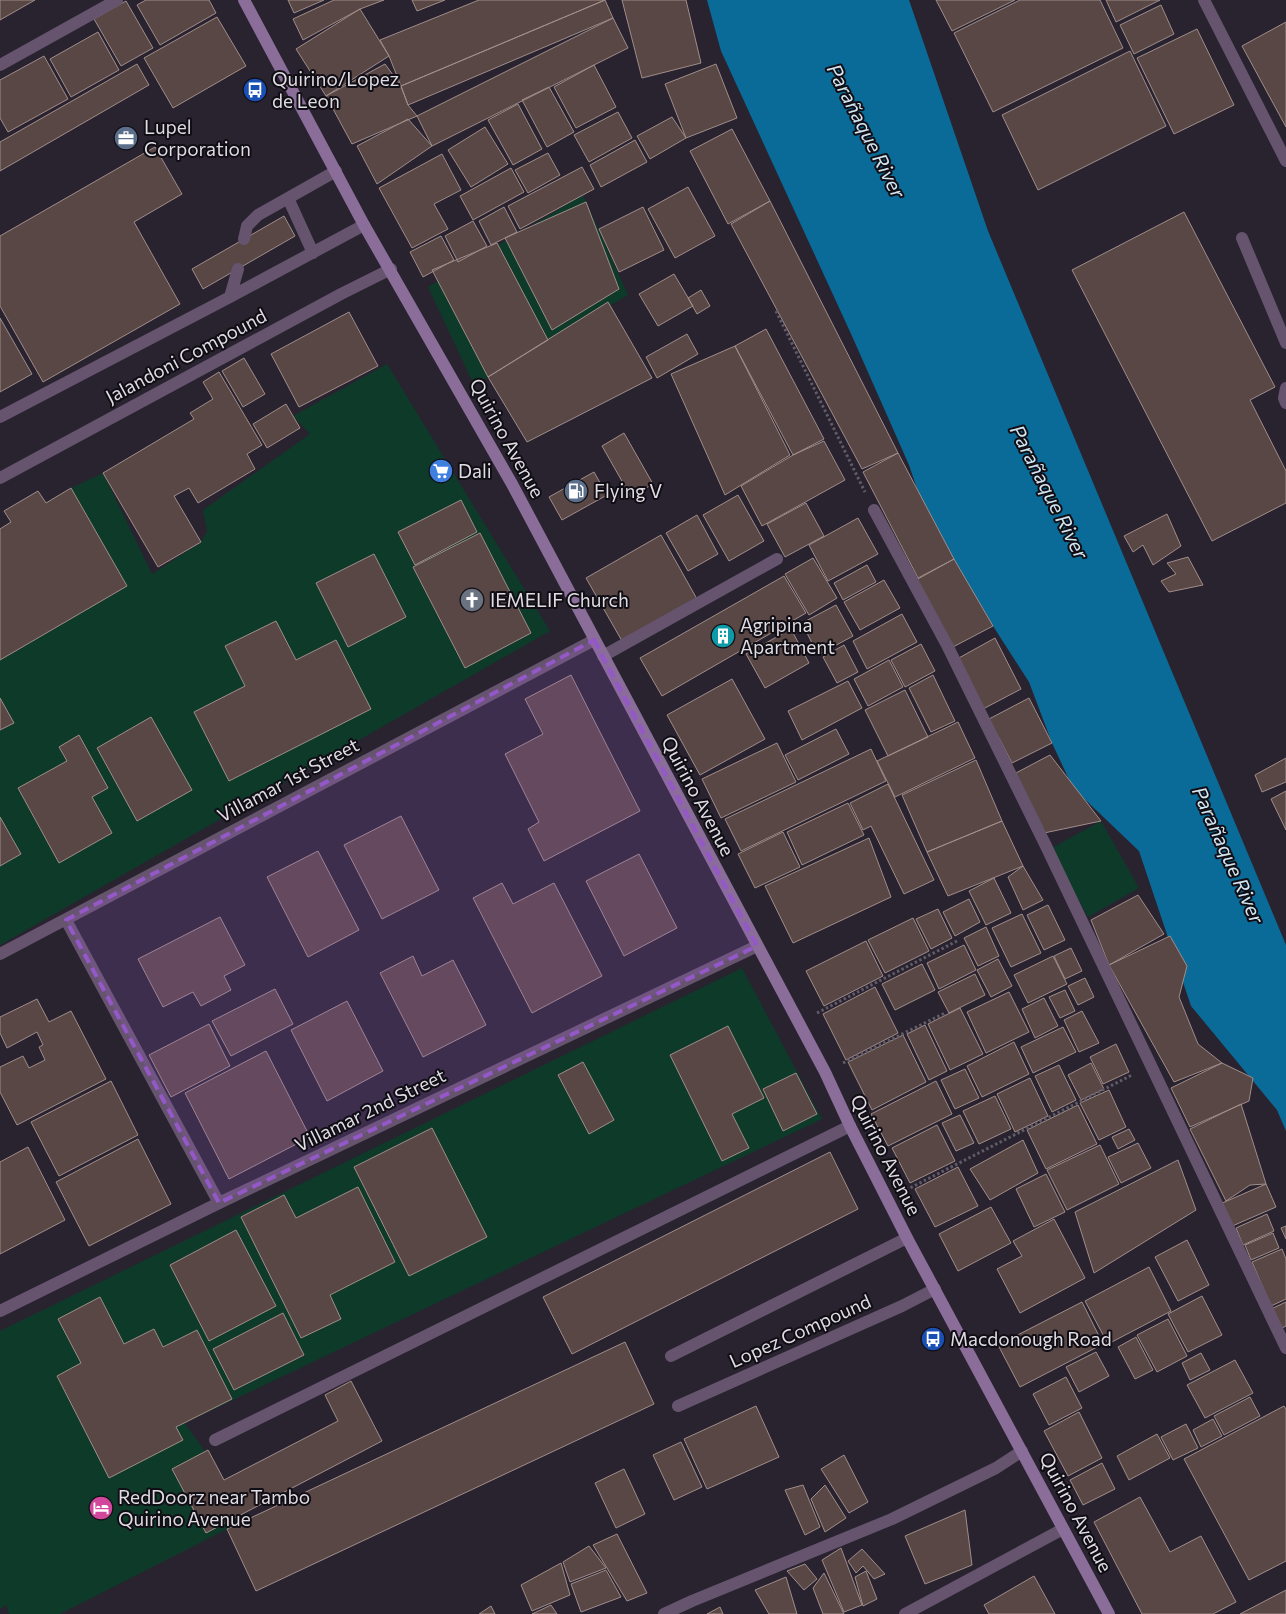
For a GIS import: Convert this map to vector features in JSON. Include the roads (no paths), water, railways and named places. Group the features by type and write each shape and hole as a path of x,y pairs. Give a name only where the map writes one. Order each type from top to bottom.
{"main road":[{"name":"Quirino Avenue","path":"244,0 364,225 512,484 798,1022 907,1238 1109,1614"}],"street":[{"path":"0,65 118,0"},
{"path":"1206,1 1286,161"},
{"path":"244,239 247,226 258,215 336,171"},
{"path":"288,198 313,253"},
{"path":"0,417 364,225"},
{"path":"1242,238 1286,343"},
{"path":"230,297 238,269"},
{"name":"Jalandoni Compound","path":"0,478 390,269"},
{"path":"1286,388 1284,398 1286,403"},
{"path":"874,510 952,656 1042,838 1286,1348"},
{"path":"603,656 778,559"},
{"name":"Villamar 1st Street","path":"0,954 594,640"},
{"path":"66,920 219,1203"},
{"name":"Villamar 2nd Street","path":"0,1311 219,1203 757,946"},
{"path":"215,1440 850,1126"},
{"path":"671,1356 907,1238"},
{"name":"Lopez Compound","path":"678,1406 902,1306 935,1289"},
{"path":"664,1614 892,1518 996,1468 1022,1451"},
{"path":"905,1614 1063,1529"}],"water":[{"name":"Parañaque River","path":"707,0 909,0 988,231 1286,945 1286,1131 1277,1110 1191,1006 1139,851 1073,788 1052,743 1029,682 926,515 909,465 721,51"}],"place":[{"name":"Quirino/Lopez de Leon","path":"255,90"},
{"name":"Lupel Corporation","path":"126,138"},
{"name":"Dali","path":"441,471"},
{"name":"Flying V","path":"576,491"},
{"name":"IEMELIF Church","path":"472,600"},
{"name":"Agripina Apartment","path":"723,636"},
{"name":"Macdonough Road","path":"933,1339"},
{"name":"RedDoorz near Tambo Quirino Avenue","path":"101,1508"}]}
